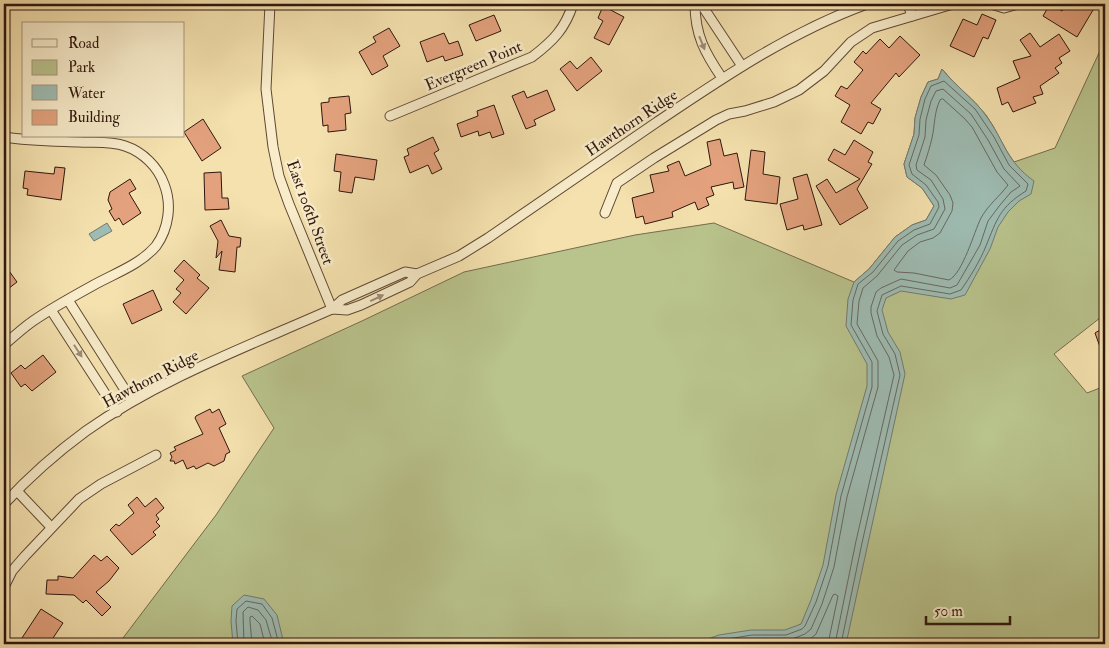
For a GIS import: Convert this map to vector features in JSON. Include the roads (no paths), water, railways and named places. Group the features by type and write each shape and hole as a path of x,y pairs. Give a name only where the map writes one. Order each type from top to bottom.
{"street":[{"name":"East 106th Street","path":"270,4 266,89 273,147 279,176 289,204 332,309"},
{"name":"Evergreen Point","path":"390,116 532,56 551,42 564,26 573,4"},
{"path":"695,4 699,38 707,56 722,78"},
{"path":"701,4 742,66"},
{"name":"Hawthorn Ridge","path":"4,504 37,470 66,446 87,430 132,402 186,373 332,309 342,300 405,272 417,274 459,256 722,78 799,33 834,16 867,4"},
{"path":"908,4 912,16"},
{"path":"605,213 617,183 654,158 729,114 766,105 799,90 824,71 862,33 939,6 953,4"},
{"path":"991,4 1004,8 1018,4"},
{"path":"4,137 44,141 110,143 136,151 148,159 157,169 166,191 168,213 163,234 156,246 146,255 131,266 33,321 4,345"},
{"path":"68,300 132,402"},
{"path":"51,310 117,412"},
{"path":"4,587 12,571 51,527 80,499 101,484 156,456"},
{"path":"16,491 51,527"}],"water":[{"path":"942,69 982,111 1017,166 1034,181 1031,194 1019,201 1008,212 998,227 990,249 965,295 951,299 901,291 886,298 882,310 888,332 900,352 905,374 846,644 694,644 719,635 751,630 785,630 801,624 823,565 836,495 867,386 867,364 846,326 848,299 854,282 869,269 895,237 912,225 926,220 934,206 922,188 907,177 904,164 914,134 915,118 921,97 928,82 938,79"},
{"path":"107,223 112,231 94,241 89,234"},
{"path":"244,595 264,599 277,615 284,644 233,644 232,606"}]}
